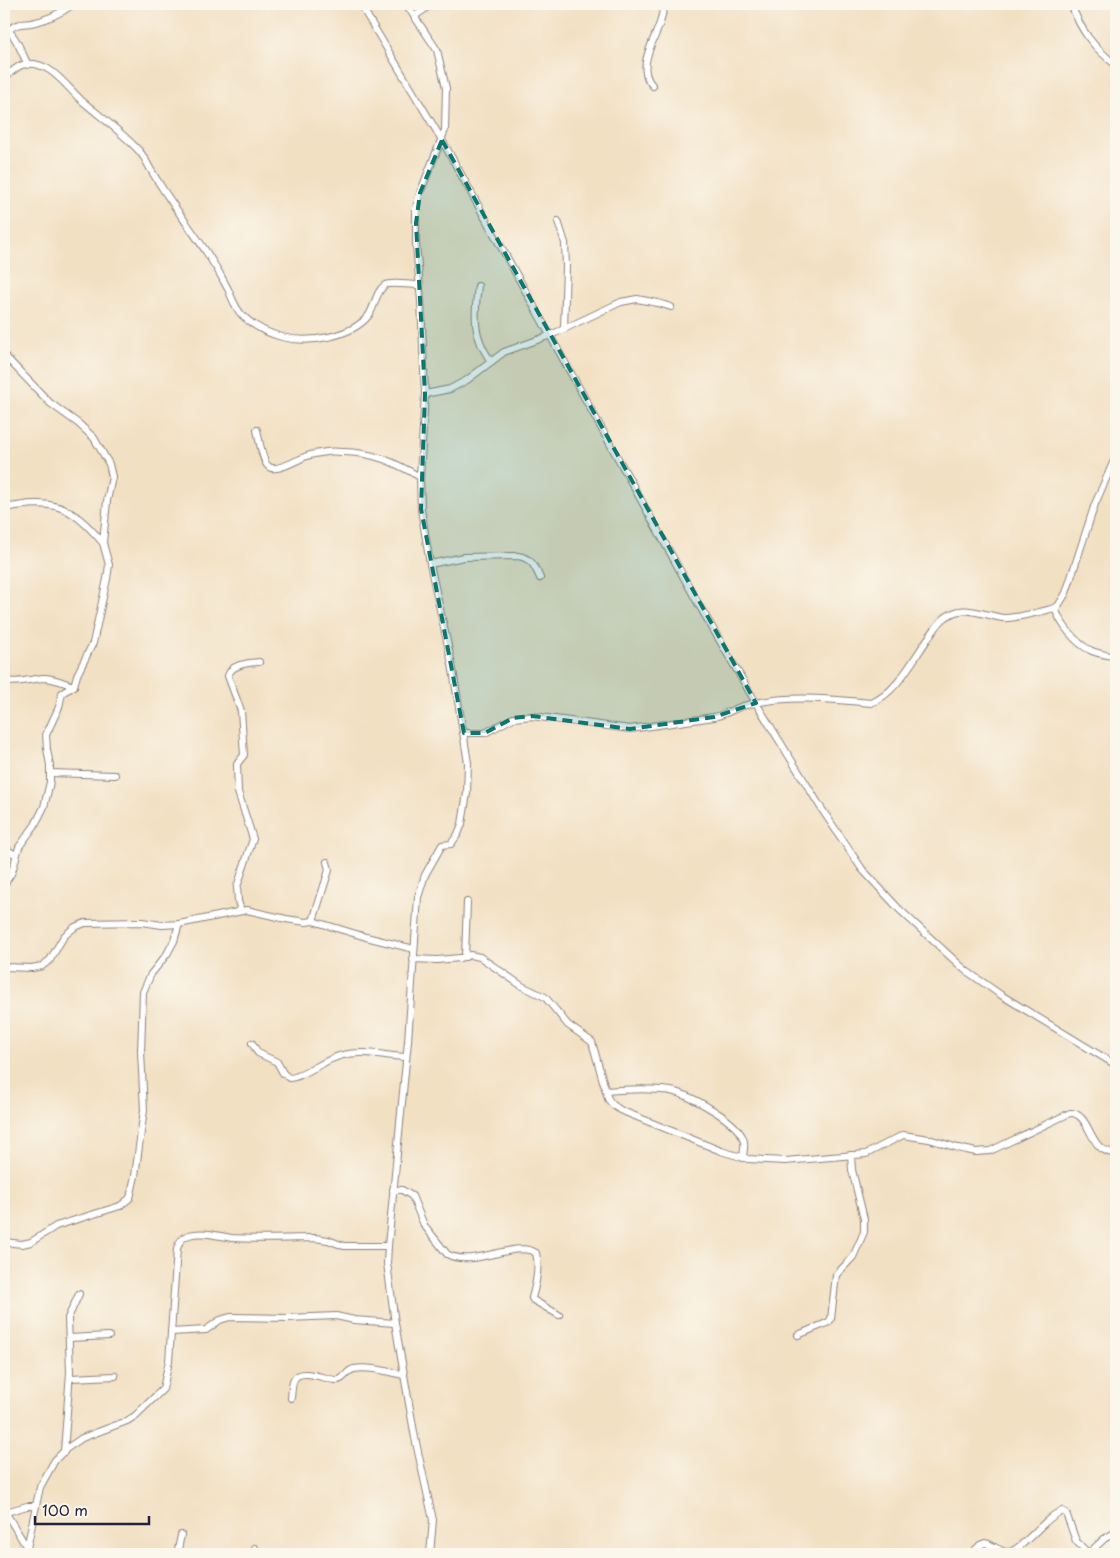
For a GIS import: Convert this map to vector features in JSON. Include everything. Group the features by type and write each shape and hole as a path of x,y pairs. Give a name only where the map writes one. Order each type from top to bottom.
{"street":[{"path":"28,65 13,33 7,29 15,25 33,23 57,15 74,4"},
{"path":"360,4 442,140 699,605 756,703 862,870 900,909 972,975 1001,995 1116,1065"},
{"path":"406,4 437,50 446,88 445,130 425,179 416,208 425,394 420,478 421,509 430,564 452,664 468,763 468,793 462,824 451,844 442,844 425,875 418,898 387,1263 404,1375 433,1520 430,1554"},
{"path":"415,16 432,4"},
{"path":"653,86 649,82 647,75 646,58 660,23 664,4"},
{"path":"1071,4 1079,24 1092,43 1116,66"},
{"path":"4,78 22,65 36,64 49,70 127,138 142,154 182,219 216,267 242,315 254,325 267,332 284,338 318,338 338,335 359,326 370,314 380,290 384,286 389,284 419,284"},
{"path":"558,221 565,243 566,290 563,316 564,329"},
{"path":"478,286 476,305 478,336 491,362"},
{"path":"425,394 450,389 467,380 504,352 551,335 621,302 637,299 671,307"},
{"path":"4,355 50,403 79,424 94,438 110,464 112,477 107,501 103,543 109,565 93,643 77,675 74,686 62,693 59,707 46,735 50,773 44,807 16,855 12,872 4,885"},
{"path":"257,430 265,461 270,468 282,468 308,456 329,451 354,452 375,455 403,467 420,478"},
{"path":"464,733 485,733 513,718 532,716 630,729 714,717 756,703 800,699 831,699 871,703 885,696 896,685 941,620 953,613 962,610 1005,619 1055,608 1061,602 1066,593 1095,504 1116,456"},
{"path":"4,508 48,504 70,511 85,523 103,543"},
{"path":"430,564 464,557 518,556 531,561 540,578"},
{"path":"1055,608 1058,616 1081,644 1090,651 1116,658"},
{"path":"241,911 237,887 253,839 238,792 237,764 244,756 244,740 241,711 228,673 231,669 244,664 259,662"},
{"path":"4,681 22,682 51,678 74,686"},
{"path":"50,773 115,775"},
{"path":"4,848 16,855"},
{"path":"313,921 329,870 327,862"},
{"path":"465,957 468,902"},
{"path":"4,967 32,968 42,966 50,960 64,936 75,927 85,923 142,922 162,925 179,924 248,910 286,919 306,922 313,921 414,949"},
{"path":"4,1242 22,1244 31,1242 56,1226 120,1206 130,1198 144,1110 141,1026 143,992 151,974 167,954 174,941 179,924"},
{"path":"413,958 437,960 470,955 480,957 522,986 546,997 568,1025 592,1042 608,1099 613,1105 620,1110 696,1141 743,1158 785,1161 866,1154 903,1135 929,1139 976,1152 990,1151 1070,1113 1080,1116 1098,1146 1104,1151 1116,1154"},
{"path":"252,1044 258,1053 277,1062 289,1078 295,1078 313,1067 342,1055 355,1053 406,1057"},
{"path":"606,1090 670,1091 697,1102 718,1113 736,1128 744,1142 743,1158"},
{"path":"798,1334 829,1322 831,1319 836,1275 853,1257 862,1240 864,1219 852,1170 851,1155"},
{"path":"393,1190 402,1190 412,1196 424,1225 447,1254 452,1257 484,1257 527,1248 536,1253 538,1271 532,1298 559,1315"},
{"path":"29,1551 35,1506 40,1487 56,1460 82,1438 127,1421 135,1416 163,1389 166,1381 171,1332 177,1248 183,1238 198,1234 233,1238 315,1238 328,1240 344,1246 388,1246"},
{"path":"64,1452 70,1378 68,1318 79,1294"},
{"path":"171,1332 206,1330 220,1320 230,1317 288,1318 336,1316 354,1320 395,1323"},
{"path":"68,1338 109,1336"},
{"path":"291,1398 292,1383 298,1375 307,1374 328,1380 342,1380 352,1370 360,1369 404,1375"},
{"path":"70,1378 115,1376"},
{"path":"29,1551 5,1511 35,1506"},
{"path":"971,1554 985,1543 1004,1551 1013,1550 1049,1518 1062,1511 1068,1517 1076,1541 1088,1554 1116,1532"},
{"path":"177,1554 181,1535"}],"highlighted area":[{"path":"442,140 756,703 714,717 630,729 532,716 513,718 485,733 464,733 421,509 425,394 416,223 420,193"}]}
